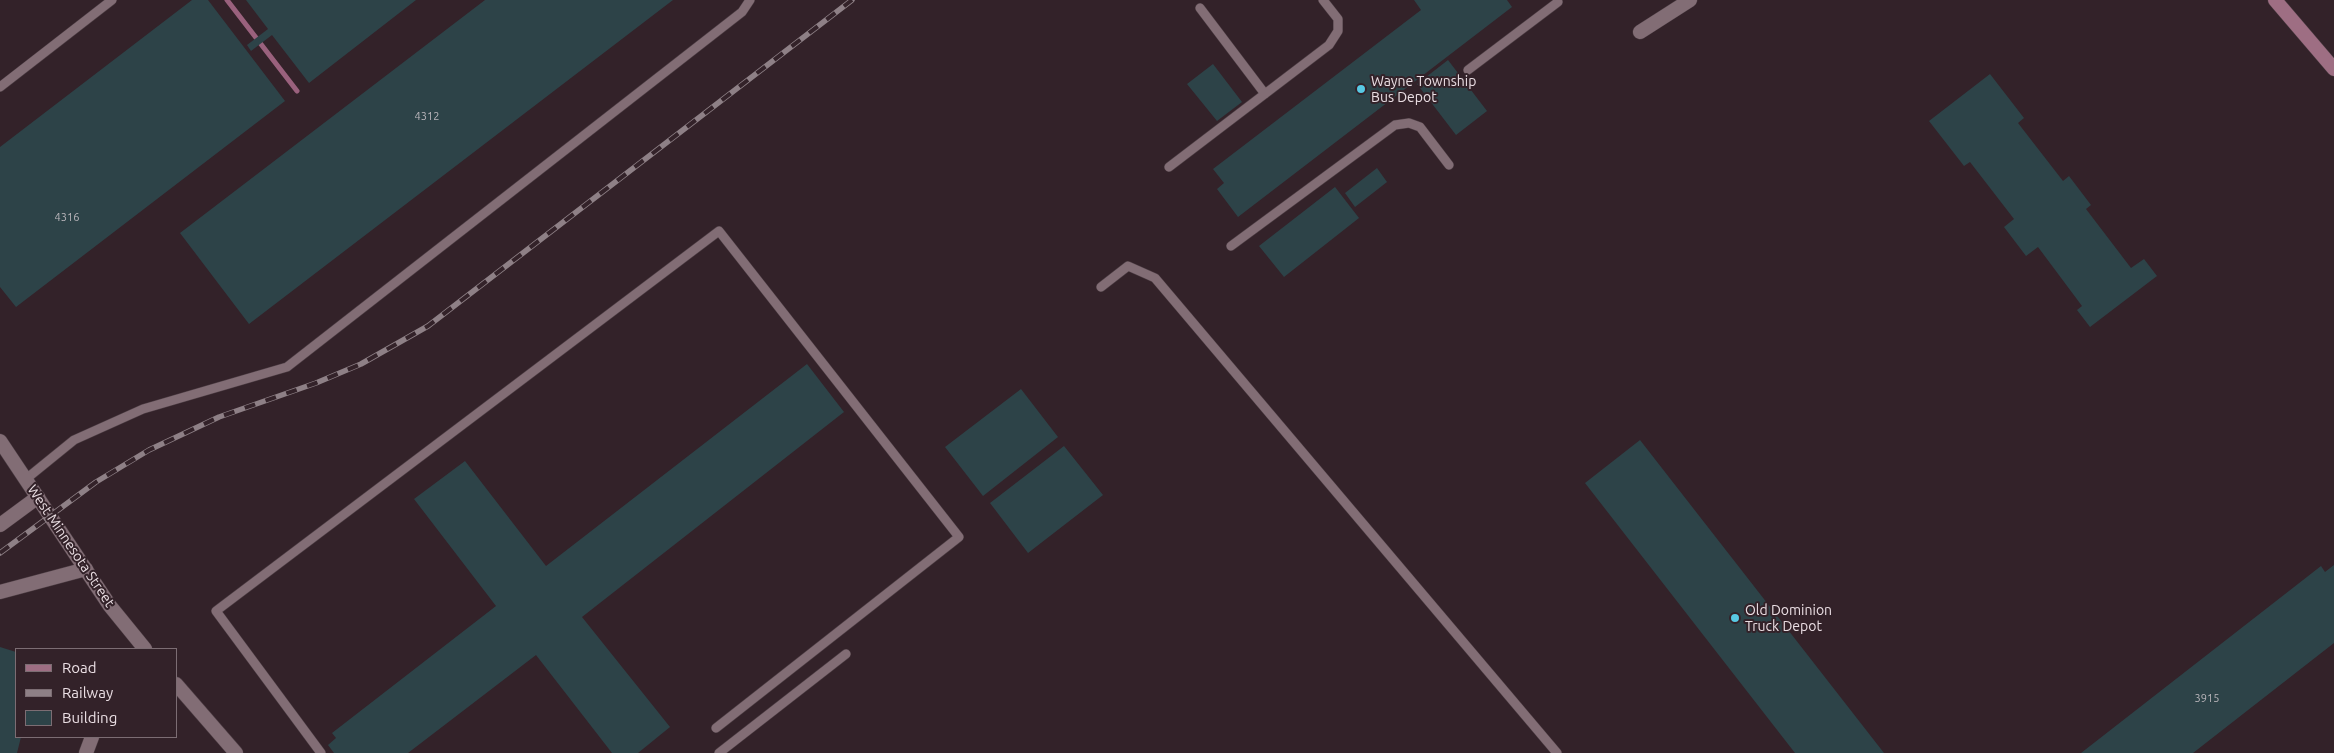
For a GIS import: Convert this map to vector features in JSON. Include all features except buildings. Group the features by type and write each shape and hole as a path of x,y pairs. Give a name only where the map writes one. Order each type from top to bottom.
{"main road":[{"path":"2275,0 2334,69"}],"street":[{"path":"1640,32 1690,0"},
{"name":"West Minnesota Street","path":"0,440 119,617 144,648"},
{"path":"0,525 38,497"},
{"path":"0,592 86,569"},
{"path":"178,686 236,753"},
{"path":"86,753 92,738"}],"lane":[{"path":"0,87 112,0"},
{"path":"26,479 74,440 143,408 286,367 742,12 750,0"},
{"path":"1169,167 1329,45 1338,31 1338,19 1324,0"},
{"path":"1468,70 1558,2"},
{"path":"1200,8 1265,94"},
{"path":"1231,246 1395,125 1409,123 1420,127 1449,165"},
{"path":"321,753 216,611 718,231 959,537 716,728"},
{"path":"1101,287 1128,266 1155,278 1557,753"},
{"path":"719,753 846,654"}],"waterway":[{"path":"227,0 297,91"}],"railway":[{"path":"0,553 96,482 149,450 219,417 316,383 361,364 428,326 852,0"}],"place":[{"name":"Wayne Township Bus Depot","path":"1361,89"},
{"name":"Old Dominion Truck Depot","path":"1735,618"}]}
